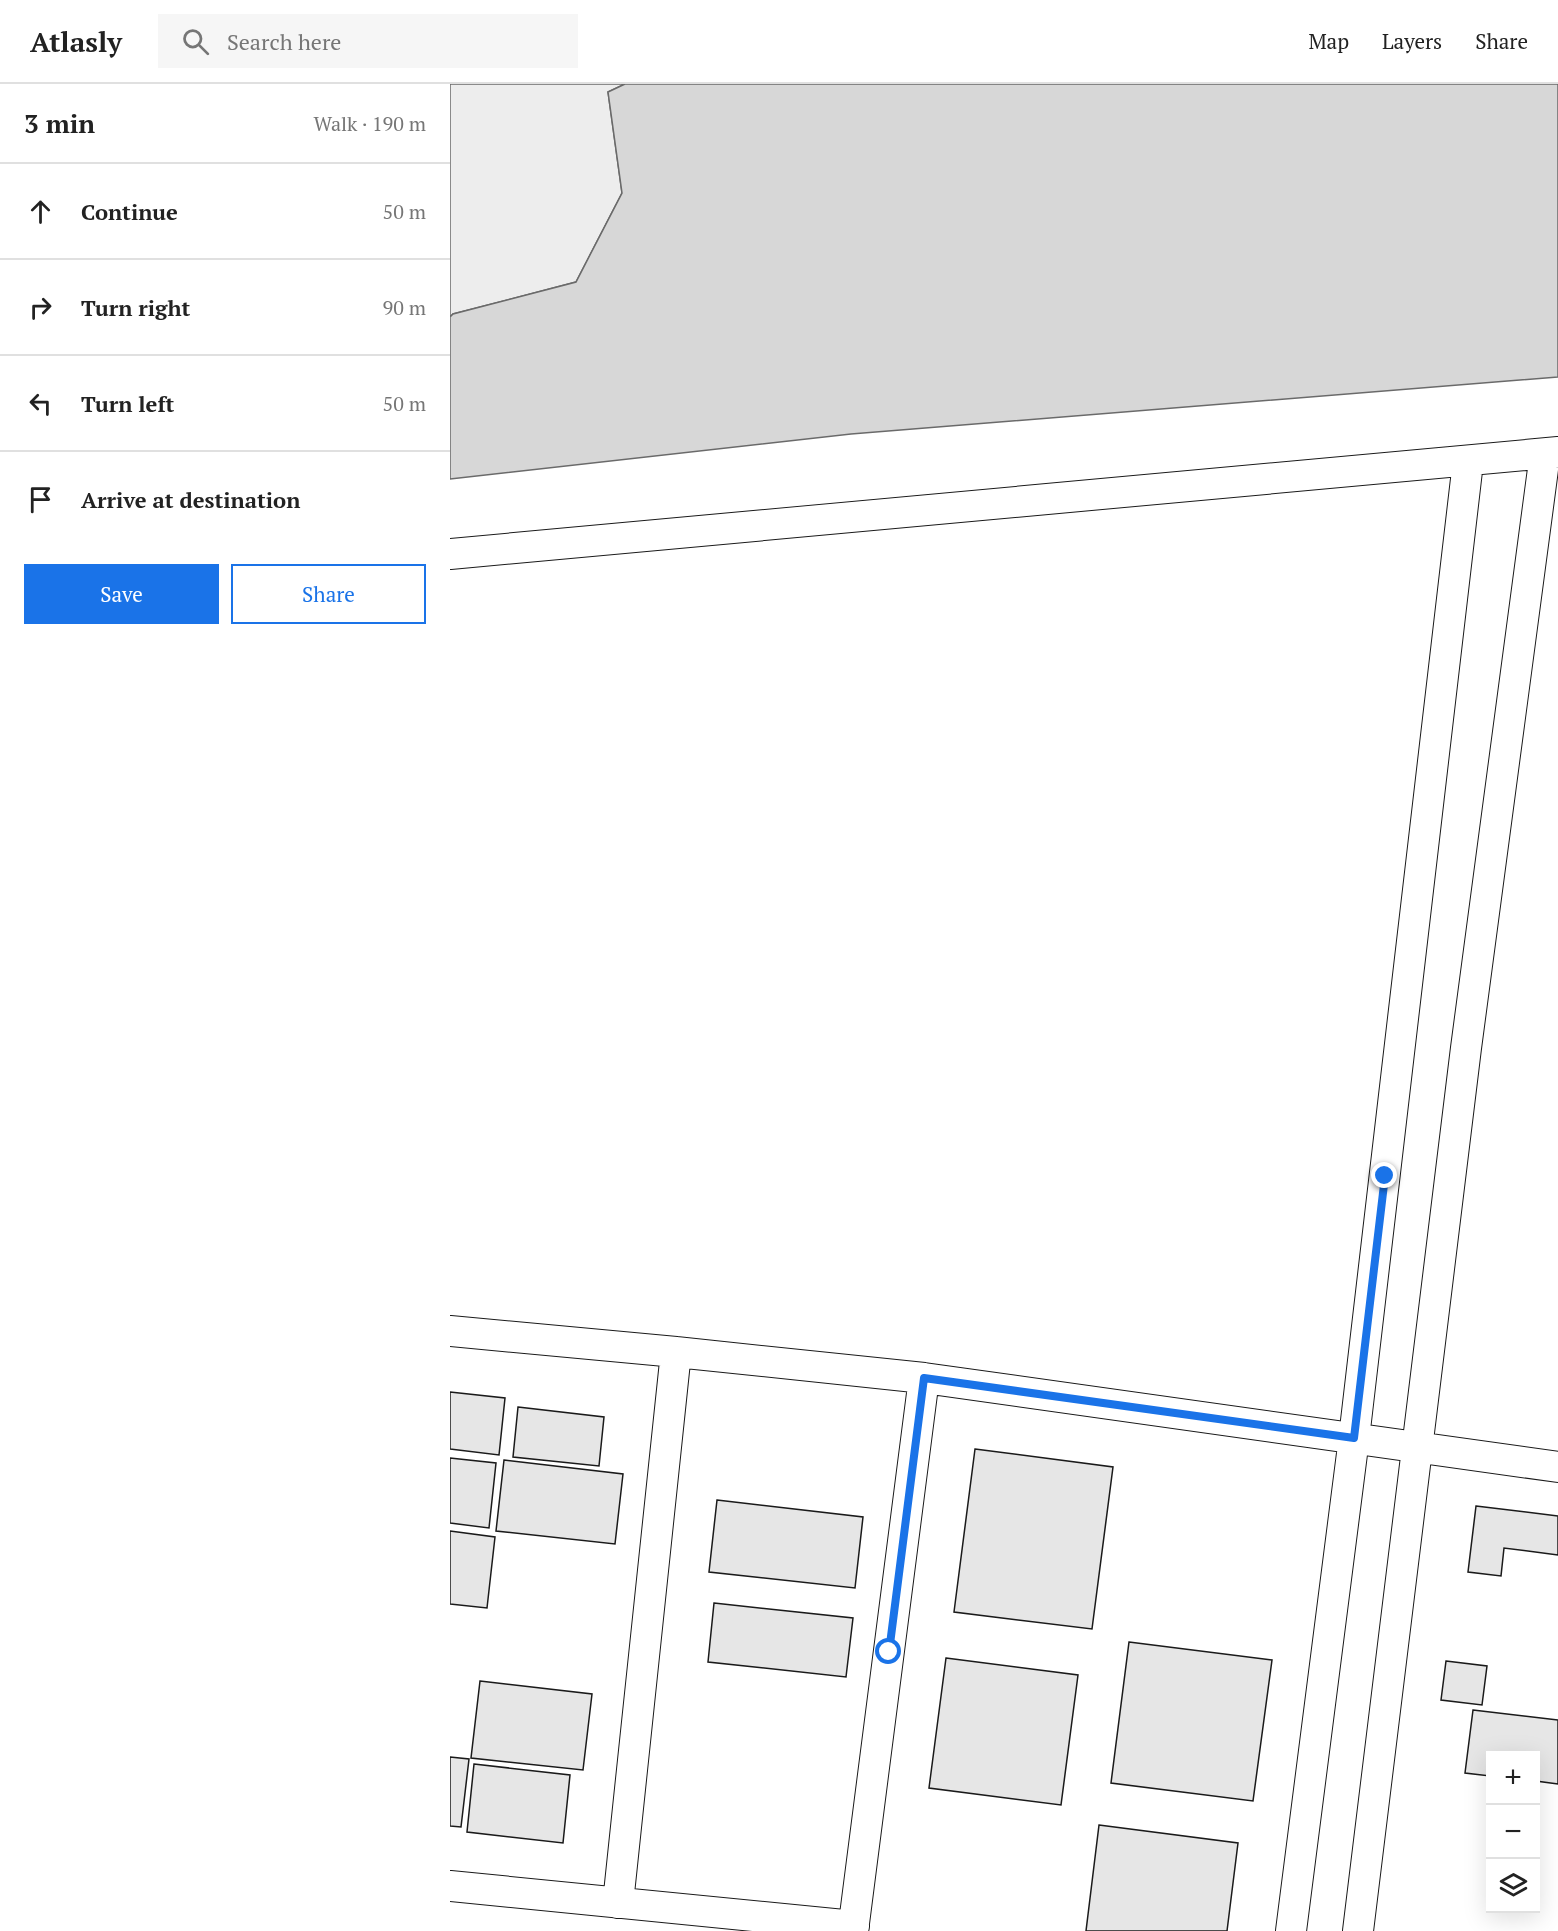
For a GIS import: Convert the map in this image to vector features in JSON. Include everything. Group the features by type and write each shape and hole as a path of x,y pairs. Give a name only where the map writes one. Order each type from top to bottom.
{"street":[{"path":"450,554 1552,453 1468,1036 1358,1931"},
{"path":"1291,1931 1354,1438 1468,462"},
{"path":"450,1331 924,1378 1558,1467"},
{"path":"618,1903 676,1352"},
{"path":"450,1886 854,1929 924,1378"}],"shaded area":[{"path":"450,84 625,84 608,92 622,193 576,282 453,314 450,317"},
{"path":"625,84 1558,84 1558,377 851,434 450,479 450,317 453,314 576,282 622,193 608,92"}],"building":[{"path":"450,1392 505,1398 499,1455 450,1449"},
{"path":"518,1407 604,1417 599,1466 513,1457"},
{"path":"975,1449 1113,1467 1092,1629 954,1612"},
{"path":"450,1458 496,1463 489,1528 450,1523"},
{"path":"504,1460 623,1474 615,1544 496,1531"},
{"path":"717,1500 863,1517 855,1588 709,1572"},
{"path":"1476,1506 1558,1516 1558,1555 1504,1548 1501,1576 1468,1572"},
{"path":"450,1531 495,1537 487,1608 450,1604"},
{"path":"714,1603 853,1618 846,1677 708,1662"},
{"path":"1129,1642 1272,1660 1253,1801 1111,1783"},
{"path":"946,1658 1078,1675 1061,1805 929,1788"},
{"path":"1446,1661 1487,1666 1482,1705 1441,1700"},
{"path":"480,1681 592,1694 583,1770 471,1758"},
{"path":"1473,1710 1558,1720 1558,1784 1540,1782 1540,1751 1486,1751 1486,1776 1465,1773"},
{"path":"450,1757 469,1759 461,1827 450,1826"},
{"path":"474,1764 570,1775 563,1843 467,1832"},
{"path":"1099,1825 1238,1843 1227,1931 1086,1931"}],"route":[{"path":"889,1652 924,1378 1354,1438 1385,1176"}]}
